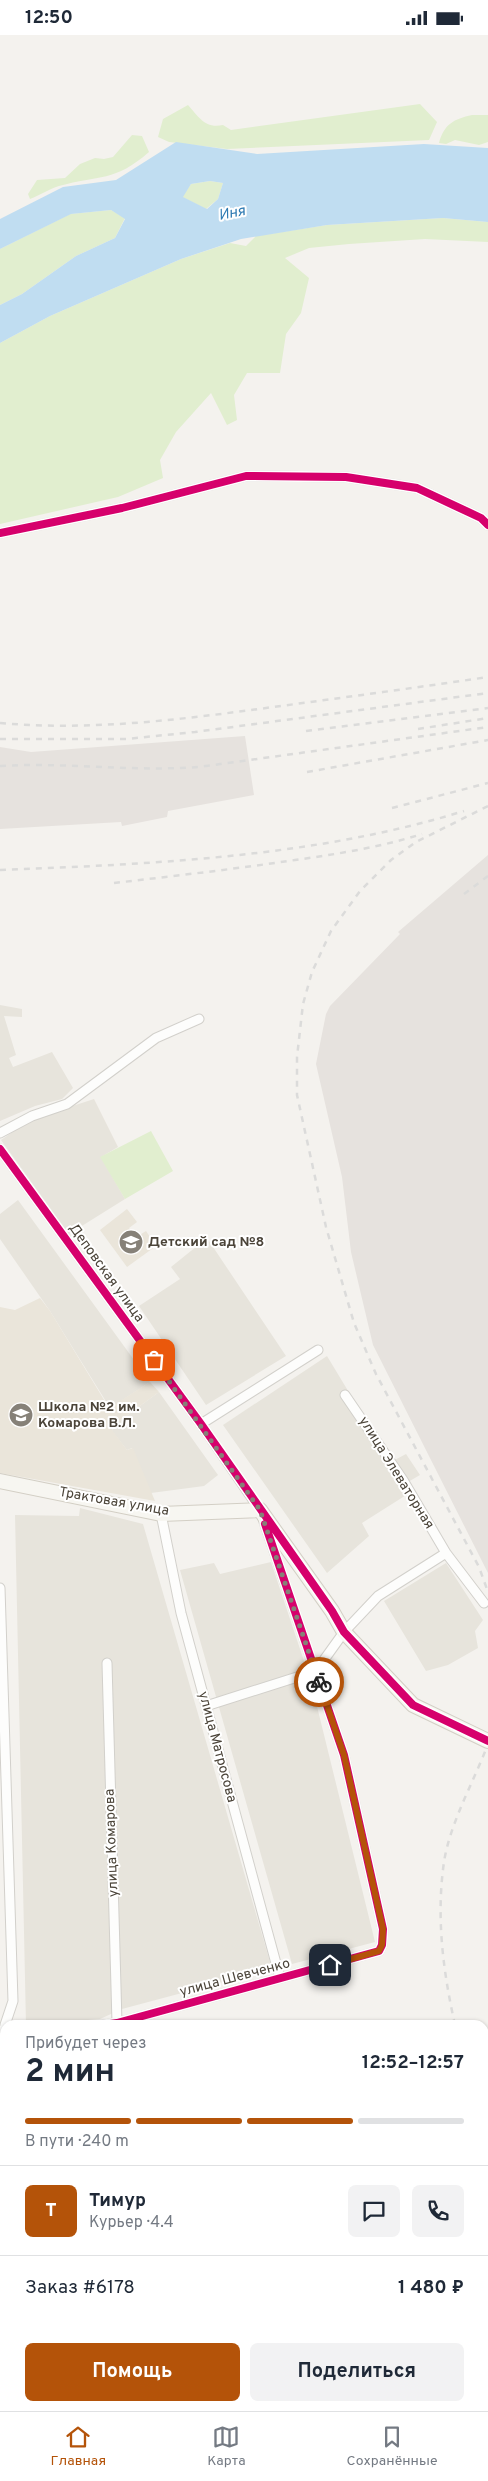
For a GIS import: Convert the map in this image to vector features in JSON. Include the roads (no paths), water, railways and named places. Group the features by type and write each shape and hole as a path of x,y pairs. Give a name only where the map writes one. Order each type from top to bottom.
{"street":[{"path":"0,533 122,508 246,476 346,477 417,488 481,518 488,525"},
{"path":"0,1133 32,1116 67,1104 156,1038 199,1019"},
{"name":"Деповская улица","path":"0,1149 201,1424 332,1611 344,1632 413,1705 488,1741"},
{"path":"201,1424 318,1350"},
{"name":"улица Элеваторная","path":"345,1395 403,1480 446,1553 484,1603"},
{"name":"Трактовая улица","path":"0,1481 161,1514 260,1510"},
{"name":"Деповская улица","path":"260,1510 344,1755 383,1929"},
{"name":"улица Матросова","path":"161,1514 181,1613 280,1978"},
{"path":"206,1706 316,1671 344,1632 378,1596 446,1553"},
{"path":"0,1588 13,2001 7,2020"},
{"name":"улица Комарова","path":"107,1663 117,2020"},
{"name":"улица Шевченко","path":"128,2020 379,1951 382,1945 383,1929"}],"water":[{"name":"Иня","path":"176,142 257,154 424,144 488,148 488,222 443,218 327,225 241,239 181,259 50,316 0,343 0,305 22,294 76,256 115,238 125,219 111,210 71,214 0,249 0,219 63,187 116,180","holes":["210,181 223,183 218,199 207,209 183,197 191,184"]}],"railway":[{"path":"0,723 66,726 100,725 200,717 488,677"},
{"path":"0,739 126,739 195,732 488,693"},
{"path":"306,731 488,708"},
{"path":"418,729 488,718"},
{"path":"0,766 199,767 488,727"},
{"path":"307,772 488,740"},
{"path":"392,808 488,783"},
{"path":"488,806 416,842 391,860 360,891 331,931 312,972 303,1004 297,1057 297,1095 326,1227 354,1323 376,1374 479,1567 488,1592"},
{"path":"0,870 117,865 234,856 350,839 464,811"},
{"path":"114,883 327,855 407,839 422,834"},
{"path":"464,894 488,876"},
{"path":"454,2020 442,1944 441,1903 444,1862 451,1832 488,1744"}],"place":[{"name":"Детский сад №8","path":"131,1242"},
{"name":"Школа №2 им. Комарова В.Л.","path":"21,1415"}]}
